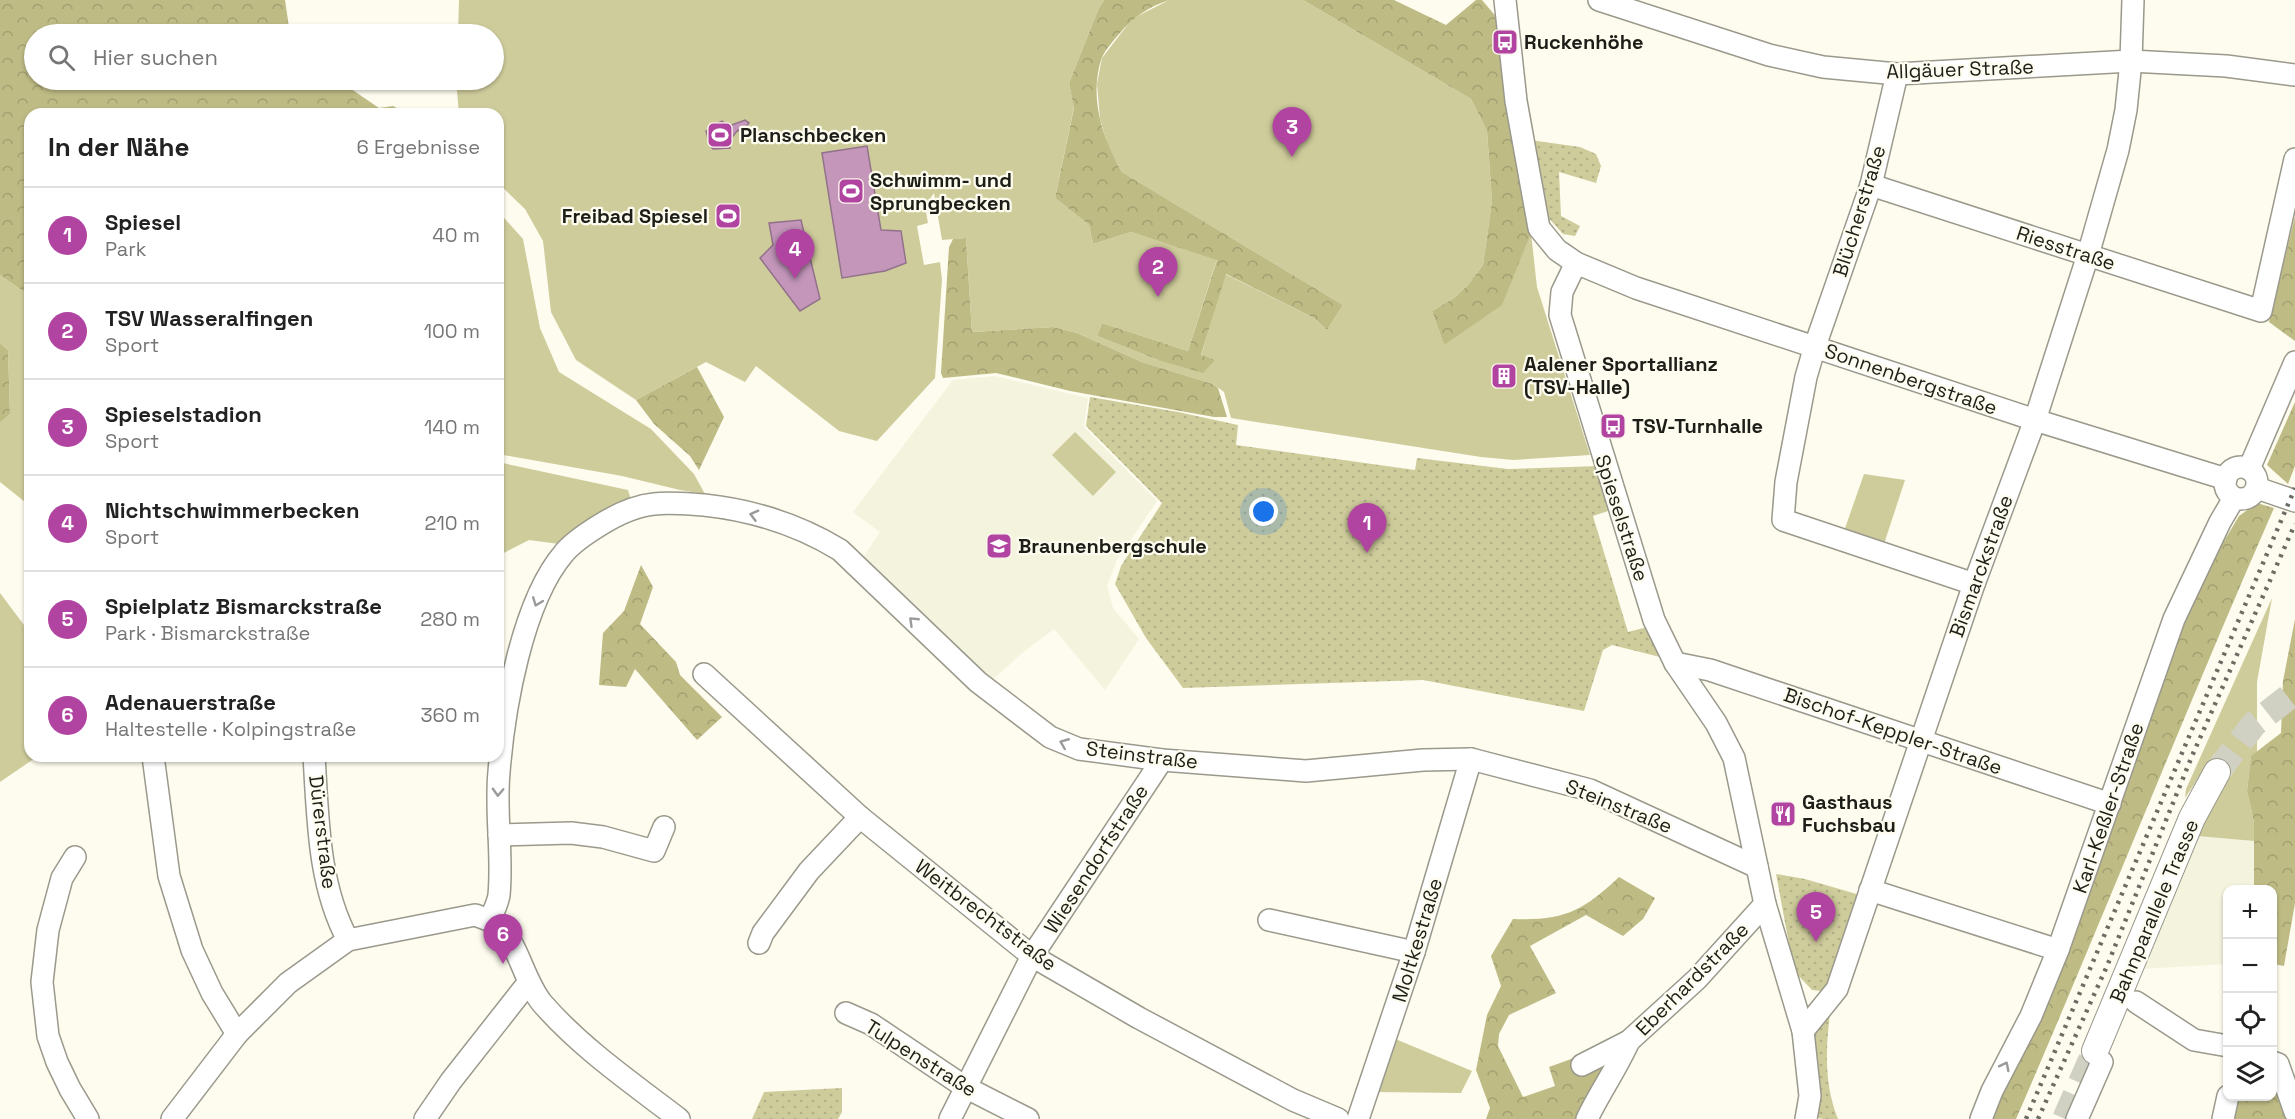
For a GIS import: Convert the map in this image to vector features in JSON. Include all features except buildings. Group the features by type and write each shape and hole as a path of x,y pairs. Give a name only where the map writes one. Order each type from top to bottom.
{"main road":[{"name":"Bahnparallele Trasse","path":"2098,1057 2192,818 2217,772"}],"street":[{"path":"1505,0 1516,101 1539,228 1557,250 1576,263"},
{"name":"Allgäuer Straße","path":"1599,0 1769,55 1823,67 1897,74 2131,61 2226,66 2295,75"},
{"name":"Bismarckstraße","path":"1803,1031 1837,989 1974,584 2035,420 2088,255 2118,150 2126,110 2131,61 2133,0"},
{"name":"Blücherstraße","path":"1897,74 1871,184 1806,377 1786,482 1783,520 1974,584"},
{"name":"Riesstraße","path":"1871,184 2261,311 2295,159"},
{"name":"Sonnenbergstraße","path":"1576,263 1598,274 2035,420 2230,488"},
{"name":"Spieselstraße","path":"1576,263 1562,292 1560,315 1654,620 1674,663 1716,723 1734,759 1766,904 1803,1031"},
{"path":"2295,362 2253,478 2248,498 2230,488 2229,472 2236,468 2253,478 2295,501"},
{"name":"Karl-Keßler-Straße","path":"1981,1119 1992,1091 2031,1016 2058,950 2174,619 2220,522 2230,488"},
{"name":"Steinstraße","path":"504,741 516,661 542,590 554,566 565,551 614,516 653,504 714,506 748,513 804,531 840,550 978,682 1050,737 1079,749 1162,760 1306,771 1423,760 1471,759 1590,790 1757,867"},
{"name":"Bischof-Keppler-Straße","path":"1674,663 1710,670 2110,804"},
{"name":"Weitbrechtstraße","path":"704,674 860,817 1032,956 1149,1024 1293,1100 1338,1119"},
{"name":"Moltkestraße","path":"1358,1119 1414,952 1471,759"},
{"name":"Wiesendorfstraße","path":"950,1119 1032,956 1162,760"},
{"path":"154,762 169,876 192,950 212,993 237,1034"},
{"name":"Dürerstraße","path":"315,762 324,874 337,920 348,940"},
{"name":"Steinstraße","path":"499,835 501,762"},
{"path":"759,943 763,933 809,871 860,817"},
{"path":"490,921 499,897 499,835 571,833 603,837 654,851 664,827"},
{"path":"75,856 62,878 48,930 42,982 48,1036 70,1089 88,1119"},
{"path":"1870,890 2058,950"},
{"name":"Eberhardstraße","path":"1582,1065 1629,1041 1697,979 1766,904"},
{"path":"172,1119 237,1034 288,983 348,940 475,915 499,927 508,938 528,983 542,1003 603,1062 679,1119"},
{"path":"1269,920 1414,952"},
{"path":"425,1119 451,1081 528,983"},
{"path":"2136,1002 2194,1040 2223,1045"},
{"name":"Tulpenstraße","path":"846,1013 871,1024 965,1087 1025,1118"},
{"path":"1803,1031 1810,1096 1807,1119"},
{"path":"1587,1119 1629,1041"},
{"path":"2077,1119 2098,1057"},
{"path":"2277,1064 2295,1112"},
{"path":"2223,1119 2227,1101"}],"shaded area":[{"path":"459,0 1104,0 1069,83 1074,107 1055,198 1089,225 1093,244 1131,232 1217,259 1188,351 1102,323 1097,336 1158,360 1214,360 1201,356 1225,274 1314,318 1327,330 1343,305 1122,172 1109,149 1100,119 1097,84 1102,58 1132,19 1169,0 1303,0 1471,99 1487,131 1492,201 1483,265 1468,285 1454,298 1432,311 1444,345 1531,233 1537,287 1590,455 1513,460 1481,457 1231,418 1224,392 1213,384 1142,362 1077,333 1053,327 972,332 966,238 942,240 934,193 925,206 928,223 917,226 924,265 940,262 942,280 935,378 877,441 839,431 756,366 745,382 706,362 636,400 576,360 551,312 543,241 525,209 504,189 504,108 458,108 457,90 504,90 504,24 458,24"},
{"name":"Planschbecken","path":"745,120 749,123 741,133 738,130 728,142 730,148 713,149 706,131 713,129 720,134 716,124 722,121 729,126"},
{"path":"1530,140 1580,147 1596,154 1601,166 1596,183 1559,172 1561,216 1580,226 1575,236 1563,234 1545,214"},
{"name":"Schwimm- und Sprungbecken","path":"867,146 881,230 901,231 906,263 885,271 842,278 822,153"},
{"path":"504,218 523,239 540,328 559,372 651,429 694,474 705,494 622,476 504,455"},
{"path":"801,220 820,299 800,311 760,258 773,245 769,223"},
{"path":"0,275 24,292 24,501 0,482 0,423 10,414 8,350 0,343"},
{"name":"Braunenbergschule","path":"995,376 1088,398 1084,427 1157,501 1117,560 1107,586 1113,608 1139,639 1105,690 1054,629 1021,654 987,685 860,562 880,532 853,512 953,380"},
{"path":"1090,397 1238,425 1236,445 1415,470 1417,458 1508,469 1600,466 1614,509 1593,516 1628,632 1651,626 1664,658 1612,645 1603,650 1584,711 1423,680 1183,688 1146,638 1115,584 1121,566 1162,503 1086,426"},
{"path":"1075,432 1116,472 1093,496 1052,455"},
{"path":"504,463 628,490 631,500 559,544 529,540 504,553"},
{"path":"1864,474 1905,480 1883,547 1843,534"},
{"path":"0,593 24,625 24,762 29,762 0,782"},
{"path":"2272,598 2257,682 2257,752 2251,757 2247,791 2254,822 2254,841 2197,836 2217,797 2236,768 2215,753 2185,798 2186,789"},
{"path":"2197,836 2254,841 2254,885 2223,885 2223,964 2141,969"},
{"path":"1776,874 1805,879 1860,895 1830,983 1822,991 1812,990 1794,971"},
{"path":"1831,1005 1827,1063 1830,1091 1838,1119 1823,1119 1810,1116 1810,1034"},
{"path":"1393,1038 1472,1071 1461,1093 1374,1092"},
{"path":"842,1088 842,1112 838,1119 752,1119 764,1092"}],"green space":[{"path":"0,0 285,0 289,24 24,24 24,90 353,90 379,108 24,108 24,292 0,275"},
{"path":"1104,0 1169,0 1148,9 1130,22 1109,46 1101,60 1097,104 1109,146 1122,172 1343,305 1327,330 1314,318 1226,274 1201,355 1215,360 1203,373 1158,360 1097,336 1102,323 1188,351 1217,260 1131,232 1093,244 1089,225 1055,198 1074,108 1069,83"},
{"path":"1303,0 1394,0 1446,25 1476,0 1482,0 1498,19 1531,233 1502,305 1444,345 1432,311 1454,298 1468,285 1483,265 1492,201 1487,131 1471,99"},
{"path":"2295,216 2295,341 2269,322"},
{"path":"966,238 972,332 1053,327 1077,333 1142,362 1213,384 1218,388 1227,417 1214,417 1070,391 996,373 943,378 941,373 949,247 953,239"},
{"path":"0,343 8,350 10,414 0,423"},
{"path":"697,367 724,417 699,470 690,456 654,424 636,400"},
{"path":"2295,402 2295,466 2288,484 2267,465"},
{"path":"2257,503 2274,508 2016,1119 1985,1119 2177,620 2239,516"},
{"path":"641,565 653,587 640,624 676,662 680,675 722,717 697,740 635,669 626,687 599,685 603,633 624,611"},
{"path":"2295,619 2295,903 2284,966 2277,965 2277,885 2254,885 2254,822 2247,791 2251,756 2281,733 2283,681"},
{"path":"1619,877 1655,898 1643,919 1623,936 1586,915 1530,946 1556,993 1509,1015 1499,1034 1498,1046 1523,1097 1555,1086 1549,1067 1574,1058 1616,1055 1583,1119 1486,1119 1490,1108 1476,1070 1487,1015 1501,986 1491,956 1513,919 1546,918 1572,912 1594,898"},
{"path":"2277,1087 2288,1119 2231,1119 2235,1101 2277,1101"}],"tunnel":[{"path":"2217,772 2254,724 2295,692"},
{"path":"2065,1119 2095,1051"}],"railway":[{"path":"2026,1119 2295,488"},
{"path":"2038,1119 2107,966 2192,756 2295,524"}],"place":[{"name":"Ruckenhöhe","path":"1505,42"},
{"name":"Planschbecken","path":"720,135"},
{"name":"Spieselstadion","path":"1292,157"},
{"name":"Schwimm- und Sprungbecken","path":"851,191"},
{"name":"Freibad Spiesel","path":"728,216"},
{"name":"Nichtschwimmerbecken","path":"795,279"},
{"name":"TSV Wasseralfingen","path":"1158,297"},
{"name":"Aalener Sportallianz (TSV-Halle)","path":"1504,376"},
{"name":"TSV-Turnhalle","path":"1613,426"},
{"name":"Braunenbergschule","path":"999,546"},
{"name":"Spiesel","path":"1367,553"},
{"name":"Gasthaus Fuchsbau","path":"1783,814"},
{"name":"Spielplatz Bismarckstraße","path":"1816,942"},
{"name":"Adenauerstraße","path":"503,964"}]}
